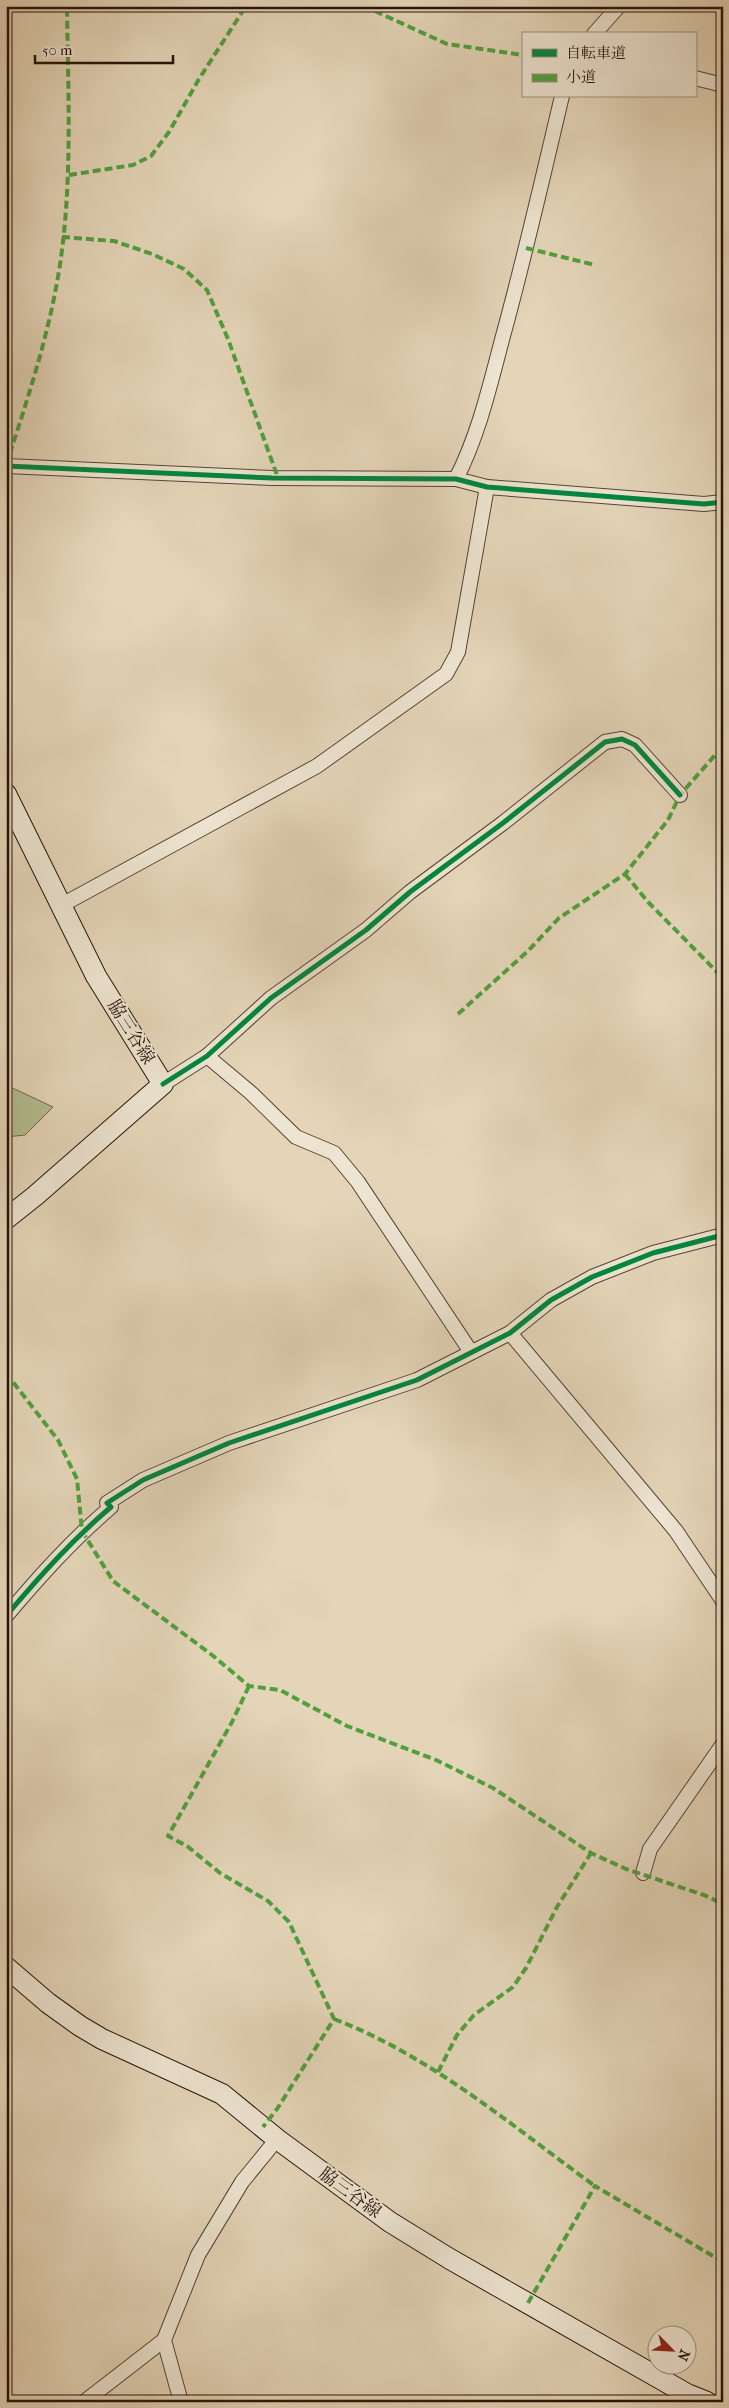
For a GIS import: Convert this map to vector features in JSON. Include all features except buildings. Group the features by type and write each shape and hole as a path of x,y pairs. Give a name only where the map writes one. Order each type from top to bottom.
{"main road":[{"name":"脇三谷線","path":"6,794 96,976 163,1084 6,1219"},
{"name":"脇三谷線","path":"6,1967 48,2003 102,2039 222,2094 278,2139 390,2222 450,2259 687,2394 707,2402"}],"street":[{"path":"596,32 618,6"},
{"path":"696,78 723,85"},
{"path":"456,479 469,452 484,410 518,283 562,98"},
{"path":"6,466 272,478 456,479 487,487 704,504 723,502"},
{"path":"60,906 318,766 446,674 458,652 487,487"},
{"path":"163,1084 207,1056 271,998 366,930 410,892 503,823 605,742 622,739 635,746 680,795"},
{"path":"207,1056 251,1093 296,1137 334,1153 358,1182 471,1352"},
{"path":"6,1616 47,1567 82,1531 111,1507 107,1503 143,1480 229,1443 417,1380 510,1333 551,1300 592,1276 653,1254 723,1235"},
{"path":"510,1333 676,1531 723,1601"},
{"path":"643,1874 650,1849 723,1744"},
{"path":"84,2402 164,2340 198,2255 242,2182 278,2139"},
{"path":"164,2340 181,2402"}],"green space":[{"path":"6,1085 53,1107 25,1135 6,1137"}],"marked path":[{"path":"6,465 43,345 59,271 66,205 69,139 67,6"},
{"path":"69,175 133,165 151,156 169,132 199,79 246,6"},
{"path":"364,6 447,44 522,55"},
{"path":"62,237 114,241 152,254 184,269 207,290 228,339 278,478"},
{"path":"526,248 595,265"},
{"path":"458,1014 528,951 559,918 625,874 668,820 680,795 723,746"},
{"path":"625,874 648,902 723,978"},
{"path":"6,1373 58,1440 77,1479 82,1531 113,1581 212,1655 249,1686 280,1690 347,1726 436,1760 493,1788 591,1853 626,1869 704,1895 723,1904"},
{"path":"249,1686 232,1722 168,1836 187,1846 220,1873 268,1901 289,1922 334,2019 277,2109 263,2127"},
{"path":"438,2072 457,2035 474,2015 513,1987 526,1968 557,1907 591,1853"},
{"path":"334,2019 370,2034 437,2072 502,2117 595,2186"},
{"path":"528,2303 595,2186 723,2262"}],"cycle path":[{"path":"6,466 272,478 456,479 487,487 704,504 723,502"},
{"path":"163,1084 207,1056 271,998 366,930 410,892 503,823 605,742 622,739 635,745 680,795"},
{"path":"6,1616 56,1559 111,1507 107,1503 143,1480 229,1443 417,1380 510,1333 551,1300 592,1277 653,1253 723,1235"}]}
